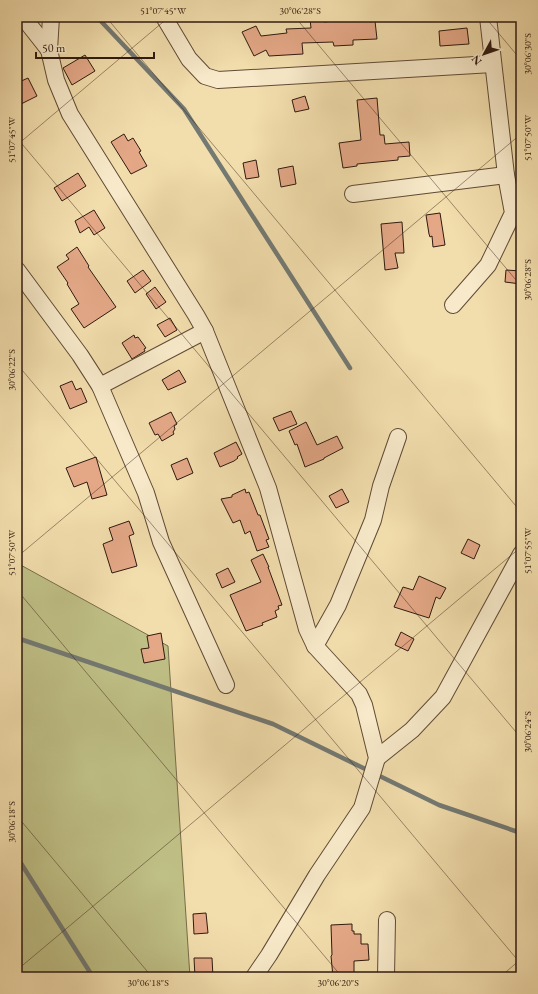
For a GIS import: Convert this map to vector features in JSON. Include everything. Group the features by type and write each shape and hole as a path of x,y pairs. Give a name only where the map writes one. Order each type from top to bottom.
{"street":[{"path":"23,17 49,50"},
{"path":"51,17 49,50 56,80 70,114 196,314 205,331 268,488 306,630 315,646 359,694 364,705 377,758 362,808 317,875 269,955 254,977"},
{"path":"164,17 189,59 205,76 218,80 493,64"},
{"path":"453,306 488,264 513,213 506,175 488,17"},
{"path":"353,194 506,175"},
{"path":"17,270 80,355 100,386 146,493 161,542 226,685"},
{"path":"100,386 205,331"},
{"path":"315,646 338,605 373,520 381,486 398,436"},
{"path":"377,758 412,730 443,697 521,554"},
{"path":"386,977 387,920"}],"green space":[{"path":"17,563 168,646 190,977 17,977"}],"building":[{"path":"369,17 370,22 375,21 377,39 353,40 353,45 334,46 333,42 302,43 303,54 269,56 266,50 254,56 242,32 256,26 261,36 287,33 286,29 311,28 310,19 324,20 324,22"},
{"path":"467,28 469,44 440,46 439,31"},
{"path":"85,55 95,71 72,85 63,68"},
{"path":"28,78 37,96 17,106 17,83"},
{"path":"305,96 309,109 295,112 292,100"},
{"path":"377,98 380,135 384,135 385,144 409,142 410,156 398,157 398,160 357,164 357,166 343,168 339,143 361,140 357,100"},
{"path":"124,134 128,141 133,138 141,151 139,152 147,166 131,174 111,142"},
{"path":"256,160 259,177 246,179 243,163"},
{"path":"293,166 296,184 281,187 278,169"},
{"path":"78,173 86,186 62,201 54,188"},
{"path":"94,210 105,228 94,235 89,227 80,233 75,221"},
{"path":"440,213 445,245 433,247 432,236 430,237 429,234 426,215"},
{"path":"402,222 404,253 395,253 398,268 385,270 381,224"},
{"path":"77,247 89,266 88,267 116,307 84,328 71,309 79,304 67,284 68,283 57,267 69,259 66,255"},
{"path":"143,270 151,281 135,293 127,281"},
{"path":"506,270 521,271 521,284 505,282"},
{"path":"155,287 166,302 156,309 146,294"},
{"path":"170,318 177,330 165,337 157,325"},
{"path":"134,335 135,338 138,337 146,348 144,349 145,351 132,359 122,343"},
{"path":"179,370 186,382 168,390 162,380"},
{"path":"72,381 76,390 81,388 87,402 70,409 60,386"},
{"path":"291,411 297,424 279,431 273,418"},
{"path":"171,412 177,424 174,426 174,434 162,441 158,434 155,435 149,423"},
{"path":"306,422 317,445 337,436 343,448 324,459 305,467 297,444 295,445 289,431"},
{"path":"236,442 242,454 234,461 220,467 214,453"},
{"path":"96,457 107,495 92,499 87,482 74,487 66,468"},
{"path":"187,458 193,473 177,480 171,465"},
{"path":"245,489 246,493 249,492 269,539 266,540 269,547 257,551 250,531 245,534 240,520 233,523 221,499 232,497 232,495"},
{"path":"342,489 349,502 336,508 329,496"},
{"path":"129,521 134,534 129,536 137,566 112,573 103,544 113,540 109,528"},
{"path":"468,539 480,545 474,559 461,553"},
{"path":"263,554 282,605 278,606 279,609 275,611 277,617 262,623 263,625 246,631 230,595 261,582 251,560"},
{"path":"228,568 235,582 222,588 216,574"},
{"path":"419,576 446,588 440,599 436,597 429,618 394,607 403,587 413,590"},
{"path":"401,632 414,639 408,651 395,645"},
{"path":"161,633 165,659 144,663 141,649 149,648 147,636"},
{"path":"206,913 208,933 194,934 193,914"},
{"path":"352,924 352,931 354,931 354,934 361,934 361,944 368,944 369,960 354,961 354,977 333,977 331,925"},
{"path":"194,958 212,958 213,977 195,977"}],"waterway":[{"path":"97,17 184,109 350,368"},
{"path":"17,493 19,496 17,521"},
{"path":"17,638 273,724 439,805 521,833"},
{"path":"17,857 93,977"}]}
